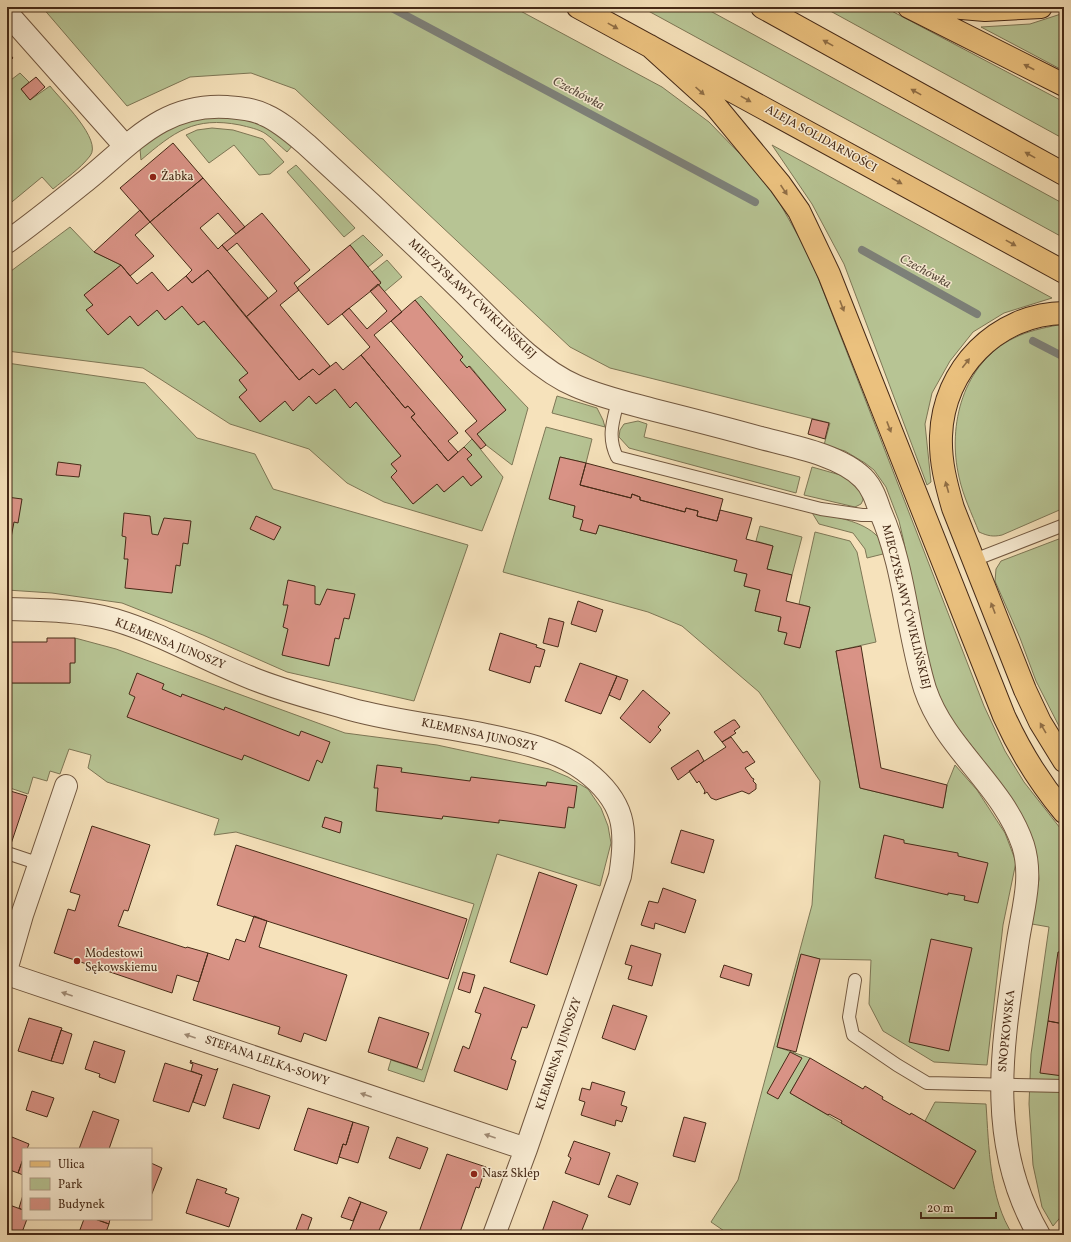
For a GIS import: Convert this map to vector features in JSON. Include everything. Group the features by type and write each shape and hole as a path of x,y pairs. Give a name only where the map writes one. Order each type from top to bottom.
{"main road":[{"name":"ALEJA SOLIDARNOŚCI","path":"578,7 1064,272"},
{"path":"762,7 1064,174"},
{"path":"909,7 1064,85"},
{"path":"950,7 985,10 1041,7"},
{"path":"650,46 713,103 780,184 799,211 829,274 1004,716 1029,766 1046,791 1064,812"},
{"path":"1064,313 1053,313 1034,317 1014,325 994,336 976,350 963,367 947,400 942,421 941,436 941,458 953,508 1025,690 1040,722 1064,761"}],"street":[{"path":"7,13 126,146"},
{"name":"MIECZYSŁAWY ĆWIKLIŃSKIEJ","path":"7,242 126,146 155,125 178,112 197,107 242,108 264,114 284,126 307,145 532,356 576,386 618,400 795,446 844,465 861,476 871,489 890,536 919,665 932,706 945,729 994,791 1014,823"},
{"name":"KLEMENSA JUNOSZY","path":"7,609 69,612 114,620 137,628 249,677 294,693 360,712 516,741 546,750 583,770 601,784 619,813 624,830 625,846 620,876 526,1149 494,1235"},
{"path":"7,967 14,921 40,864 66,786"},
{"name":"SNOPKOWSKA","path":"1014,823 1027,860 1028,880 1003,1042 1002,1112 1008,1149 1019,1192 1029,1217 1039,1235"},
{"name":"STEFANA LELKA-SOWY","path":"7,974 526,1149"}],"lane":[{"path":"618,400 611,440 611,446 617,457 821,509 862,516 883,516"},
{"path":"974,560 1064,525"},
{"path":"7,853 40,864"},
{"path":"855,980 849,1017 853,1035 897,1065 927,1083 1064,1086"}],"green space":[{"path":"42,7 513,7 662,87 709,122 741,155 774,193 810,257 984,706 1005,751 1024,782 1064,833 1064,1213 1053,1226 1042,1207 1033,1165 1029,1104 1031,1054 1049,927 1032,924 1039,879 1037,859 1000,782 947,714 931,676 899,521 886,487 874,470 845,451 824,445 830,423 610,368 570,347 295,89 251,73 190,77 127,106"},
{"path":"641,7 703,7 1064,204 1064,238"},
{"path":"823,7 884,7 1064,102 1064,139"},
{"path":"1064,13 1064,71 981,27 1030,24"},
{"path":"20,73 29,82 21,89 30,100 50,86 86,130 91,140 92,149 90,156 82,165 53,189 42,177 7,206 7,83"},
{"path":"216,115 257,122 274,129 293,145 287,152 274,140 257,129 240,125 210,123 197,125 175,134 141,160 140,149 162,131 181,120"},
{"path":"212,128 233,130 263,139 284,162 270,174 259,175 234,145 209,163 186,135 197,130"},
{"path":"772,145 1052,298 1004,313 973,332 950,361 932,393 925,424 931,482 927,485 844,264 812,204"},
{"path":"296,165 355,228 344,237 287,172"},
{"path":"70,227 94,252 121,265 84,295 93,305 87,310 108,335 130,316 138,326 157,310 165,320 182,306 198,325 204,321 248,373 239,380 247,390 239,397 260,422 285,401 293,410 309,396 316,404 335,389 350,407 356,402 401,456 391,464 397,471 391,477 413,504 437,484 444,492 463,476 471,486 482,477 467,459 471,455 464,447 472,439 503,477 482,531 384,502 347,483 309,449 230,424 143,368 7,351 7,274"},
{"path":"363,235 383,255 368,267 350,245"},
{"path":"387,260 402,277 384,292 378,284 381,282 372,272"},
{"path":"421,296 528,408 512,465 486,445 477,434 506,410 470,366 467,368 460,360 463,357 415,300"},
{"path":"1058,325 1064,325 1064,508 1002,535 993,536 979,532 965,498 959,477 956,457 955,437 963,397 971,379 982,363 997,349 1025,333"},
{"path":"7,363 145,383 197,438 255,454 273,489 468,545 414,701 287,672 203,635 122,603 52,593 7,590"},
{"path":"557,396 597,408 605,427 552,413"},
{"path":"638,421 647,424 644,437 800,477 796,493 629,448 619,437 620,430 624,424"},
{"path":"546,427 592,439 586,463 560,457 550,499 575,506 573,517 583,520 581,530 596,534 599,525 737,560 735,571 747,574 744,586 760,590 755,611 781,617 778,631 787,633 785,644 800,648 810,607 799,604 815,532 850,541 857,552 876,642 836,651 860,788 943,808 947,785 955,765 977,790 1005,833 1016,862 1003,925 987,1065 934,1062 883,1031 869,1004 871,960 820,959 801,955 777,1047 810,1058 790,1093 954,1189 976,1151 925,1121 935,1102 986,1104 990,1154 995,1189 1005,1221 1013,1235 730,1235 711,1222 738,1180 812,905 820,781 759,692 682,626 648,612 503,572"},
{"path":"812,467 844,476 863,494 861,504 855,507 804,495"},
{"path":"811,511 847,520 872,531 881,541 884,551 883,554 867,558 865,549 853,533 819,524"},
{"path":"760,526 802,537 792,575 767,569 773,546 756,541"},
{"path":"1064,537 1064,736 1036,681 1020,638 995,581 996,569 1001,561"},
{"path":"75,638 116,649 345,733 437,745 549,769 568,777 588,789 601,808 608,826 611,843 600,886 497,854 424,1082 388,1070 391,1060 422,1070 474,904 236,832 214,835 219,819 107,782 88,768 91,755 69,749 60,774 50,771 47,781 33,777 28,794 7,787 7,683 70,683 70,663 75,662"}],"building":[{"path":"7,51 13,58 7,63"},
{"path":"36,77 45,87 30,100 21,89"},
{"path":"173,143 203,178 150,222 120,188"},
{"path":"203,178 245,227 236,234 218,213 200,228 218,249 222,245 268,298 246,317 208,270 192,283 186,276 192,270 150,222"},
{"path":"140,210 150,222 135,235 154,256 130,276 121,265 94,252"},
{"path":"262,213 310,270 294,283 299,290 280,305 330,366 319,375 313,369 299,380 246,317 277,291 237,243 227,251 222,245"},
{"path":"350,245 381,283 328,325 297,288"},
{"path":"121,265 137,284 152,272 168,291 186,276 192,283 208,270 299,380 313,369 319,375 336,362 343,370 361,355 405,408 408,406 415,414 411,417 448,461 464,447 472,455 467,459 482,477 471,486 463,476 444,492 437,484 413,504 391,477 397,471 391,464 401,456 356,402 350,408 335,389 316,404 309,396 293,411 285,401 260,422 239,397 247,390 239,380 248,373 204,321 198,325 182,306 165,320 157,310 138,326 130,316 108,335 86,310 93,305 84,295"},
{"path":"378,284 402,312 374,335 458,433 448,441 458,452 448,461 411,417 415,414 408,406 405,408 361,355 370,347 342,314 349,308 367,329 387,311 370,291"},
{"path":"415,300 463,357 460,360 467,368 469,366 506,410 477,434 486,445 481,449 465,431 477,421 391,321"},
{"path":"812,419 829,423 825,439 808,434"},
{"path":"560,457 586,463 580,485 631,498 632,494 640,497 640,500 685,512 686,508 698,511 697,516 717,521 720,510 752,518 746,539 773,546 767,569 792,575 786,601 810,607 800,648 784,644 787,633 778,631 781,617 755,611 760,590 744,586 747,574 734,571 737,560 599,525 596,534 580,530 583,520 573,517 575,506 549,499"},
{"path":"58,462 81,465 79,477 56,475"},
{"path":"586,463 723,499 717,521 697,516 698,511 686,508 685,512 640,500 640,497 632,494 631,498 580,485"},
{"path":"7,497 22,499 18,523 14,522 10,543 7,543"},
{"path":"124,513 150,516 152,534 158,535 164,518 191,521 188,544 183,543 180,566 176,565 172,593 125,588 128,559 124,559 126,537 122,536"},
{"path":"256,516 281,527 274,540 250,529"},
{"path":"288,580 315,586 315,604 320,605 327,589 355,594 349,619 344,618 339,639 335,638 329,666 282,655 288,629 283,627 288,605 283,605"},
{"path":"578,601 603,610 596,632 571,624"},
{"path":"549,618 564,622 558,647 543,643"},
{"path":"500,633 537,645 536,647 545,650 540,667 535,666 530,683 489,670"},
{"path":"47,638 75,638 75,663 70,663 70,683 7,683 7,642 47,642"},
{"path":"861,646 881,768 947,785 943,808 860,788 836,651"},
{"path":"580,663 617,676 601,714 565,701"},
{"path":"137,673 164,684 162,689 181,697 182,694 224,710 225,707 299,736 301,731 330,742 322,763 317,760 309,781 244,755 242,760 127,717 135,697 129,694"},
{"path":"617,676 628,680 620,700 609,695"},
{"path":"643,690 670,713 658,727 661,730 650,743 620,718"},
{"path":"735,720 740,727 734,731 736,733 722,742 714,732"},
{"path":"731,737 743,753 747,751 755,762 745,768 754,779 753,781 756,784 756,789 749,794 742,791 716,800 711,798 707,792 704,794 705,791 699,781 697,783 689,771 726,747 722,742"},
{"path":"698,750 704,761 678,780 671,768"},
{"path":"377,765 402,768 401,772 470,781 471,777 546,786 547,782 577,786 574,808 568,807 565,828 499,820 499,823 443,816 442,819 376,811 378,788 374,788"},
{"path":"7,790 27,796 11,844 7,843"},
{"path":"325,817 342,822 340,833 322,827"},
{"path":"92,826 150,845 128,911 124,910 118,926 186,948 208,953 199,982 177,975 172,993 54,953 68,909 75,911 80,895 70,892"},
{"path":"681,830 714,840 704,873 671,863"},
{"path":"884,835 904,840 904,843 958,853 958,856 988,863 978,903 964,900 965,896 948,893 948,895 875,878"},
{"path":"236,845 467,919 448,979 217,905"},
{"path":"539,872 577,885 547,975 510,962"},
{"path":"663,888 696,900 685,933 655,923 654,929 641,925 649,901 658,903"},
{"path":"254,916 267,921 259,947 347,975 326,1041 304,1033 301,1042 278,1034 280,1027 193,1000 208,953 229,960 236,939 245,942"},
{"path":"931,939 972,948 949,1051 909,1042"},
{"path":"631,945 661,954 652,986 628,979 632,966 625,964"},
{"path":"1058,952 1064,952 1064,1024 1048,1021"},
{"path":"801,954 820,959 796,1052 777,1047"},
{"path":"724,965 752,974 749,986 720,977"},
{"path":"463,972 475,975 470,993 458,989"},
{"path":"484,987 535,1005 527,1028 522,1027 511,1059 516,1061 507,1090 454,1071 463,1046 469,1049 481,1014 475,1012"},
{"path":"613,1005 647,1016 635,1050 602,1038"},
{"path":"379,1017 429,1033 417,1068 368,1052"},
{"path":"29,1018 62,1028 51,1061 18,1051"},
{"path":"1048,1021 1064,1024 1063,1076 1040,1073"},
{"path":"61,1030 72,1034 63,1064 51,1061"},
{"path":"94,1041 125,1051 115,1083 99,1077 100,1074 85,1069"},
{"path":"790,1052 802,1058 778,1099 767,1093"},
{"path":"810,1058 863,1089 865,1086 883,1097 882,1099 910,1115 911,1113 976,1151 954,1189 841,1123 842,1121 829,1114 828,1115 790,1093"},
{"path":"191,1060 191,1062 216,1070 218,1068 205,1106 193,1102 202,1075 191,1071 193,1064 190,1063"},
{"path":"165,1063 202,1075 189,1112 153,1101"},
{"path":"592,1082 625,1092 621,1105 627,1107 622,1122 616,1120 615,1126 581,1115 585,1102 579,1100 582,1088 590,1090"},
{"path":"233,1084 270,1096 259,1129 223,1118"},
{"path":"32,1091 54,1098 47,1117 26,1110"},
{"path":"308,1108 353,1122 346,1145 343,1144 337,1164 294,1150"},
{"path":"93,1111 119,1120 109,1148 79,1148"},
{"path":"684,1117 706,1123 695,1162 673,1156"},
{"path":"353,1122 369,1127 358,1163 339,1157 343,1144 346,1145"},
{"path":"7,1135 29,1144 27,1148 22,1148 22,1162 18,1173 7,1169"},
{"path":"397,1137 428,1148 420,1169 389,1158"},
{"path":"574,1141 610,1153 599,1185 565,1173 571,1158 568,1156"},
{"path":"447,1154 486,1167 479,1188 476,1187 459,1235 418,1235"},
{"path":"22,1162 22,1175 18,1173"},
{"path":"152,1163 162,1168 152,1193"},
{"path":"617,1175 638,1183 630,1205 608,1197"},
{"path":"197,1179 227,1189 225,1193 239,1198 229,1227 186,1213"},
{"path":"349,1197 361,1202 353,1221 341,1217"},
{"path":"22,1198 22,1210 19,1208"},
{"path":"553,1201 588,1215 580,1235 551,1235 542,1232"},
{"path":"361,1202 387,1212 377,1235 348,1235"},
{"path":"7,1204 22,1210 22,1220 27,1220 21,1235 7,1235"},
{"path":"302,1214 312,1218 306,1235 294,1235"},
{"path":"84,1220 98,1220 109,1224 105,1235 78,1235"},
{"path":"98,1220 110,1220 109,1224"}],"waterway":[{"name":"Czechówka","path":"390,7 755,202"},
{"name":"Czechówka","path":"862,250 977,314"},
{"name":"Czechówka","path":"1033,341 1064,357"}],"place":[{"name":"Żabka","path":"153,177"},
{"name":"Modestowi Sękowskiemu","path":"77,961"},
{"name":"Nasz Sklep","path":"474,1174"}]}
